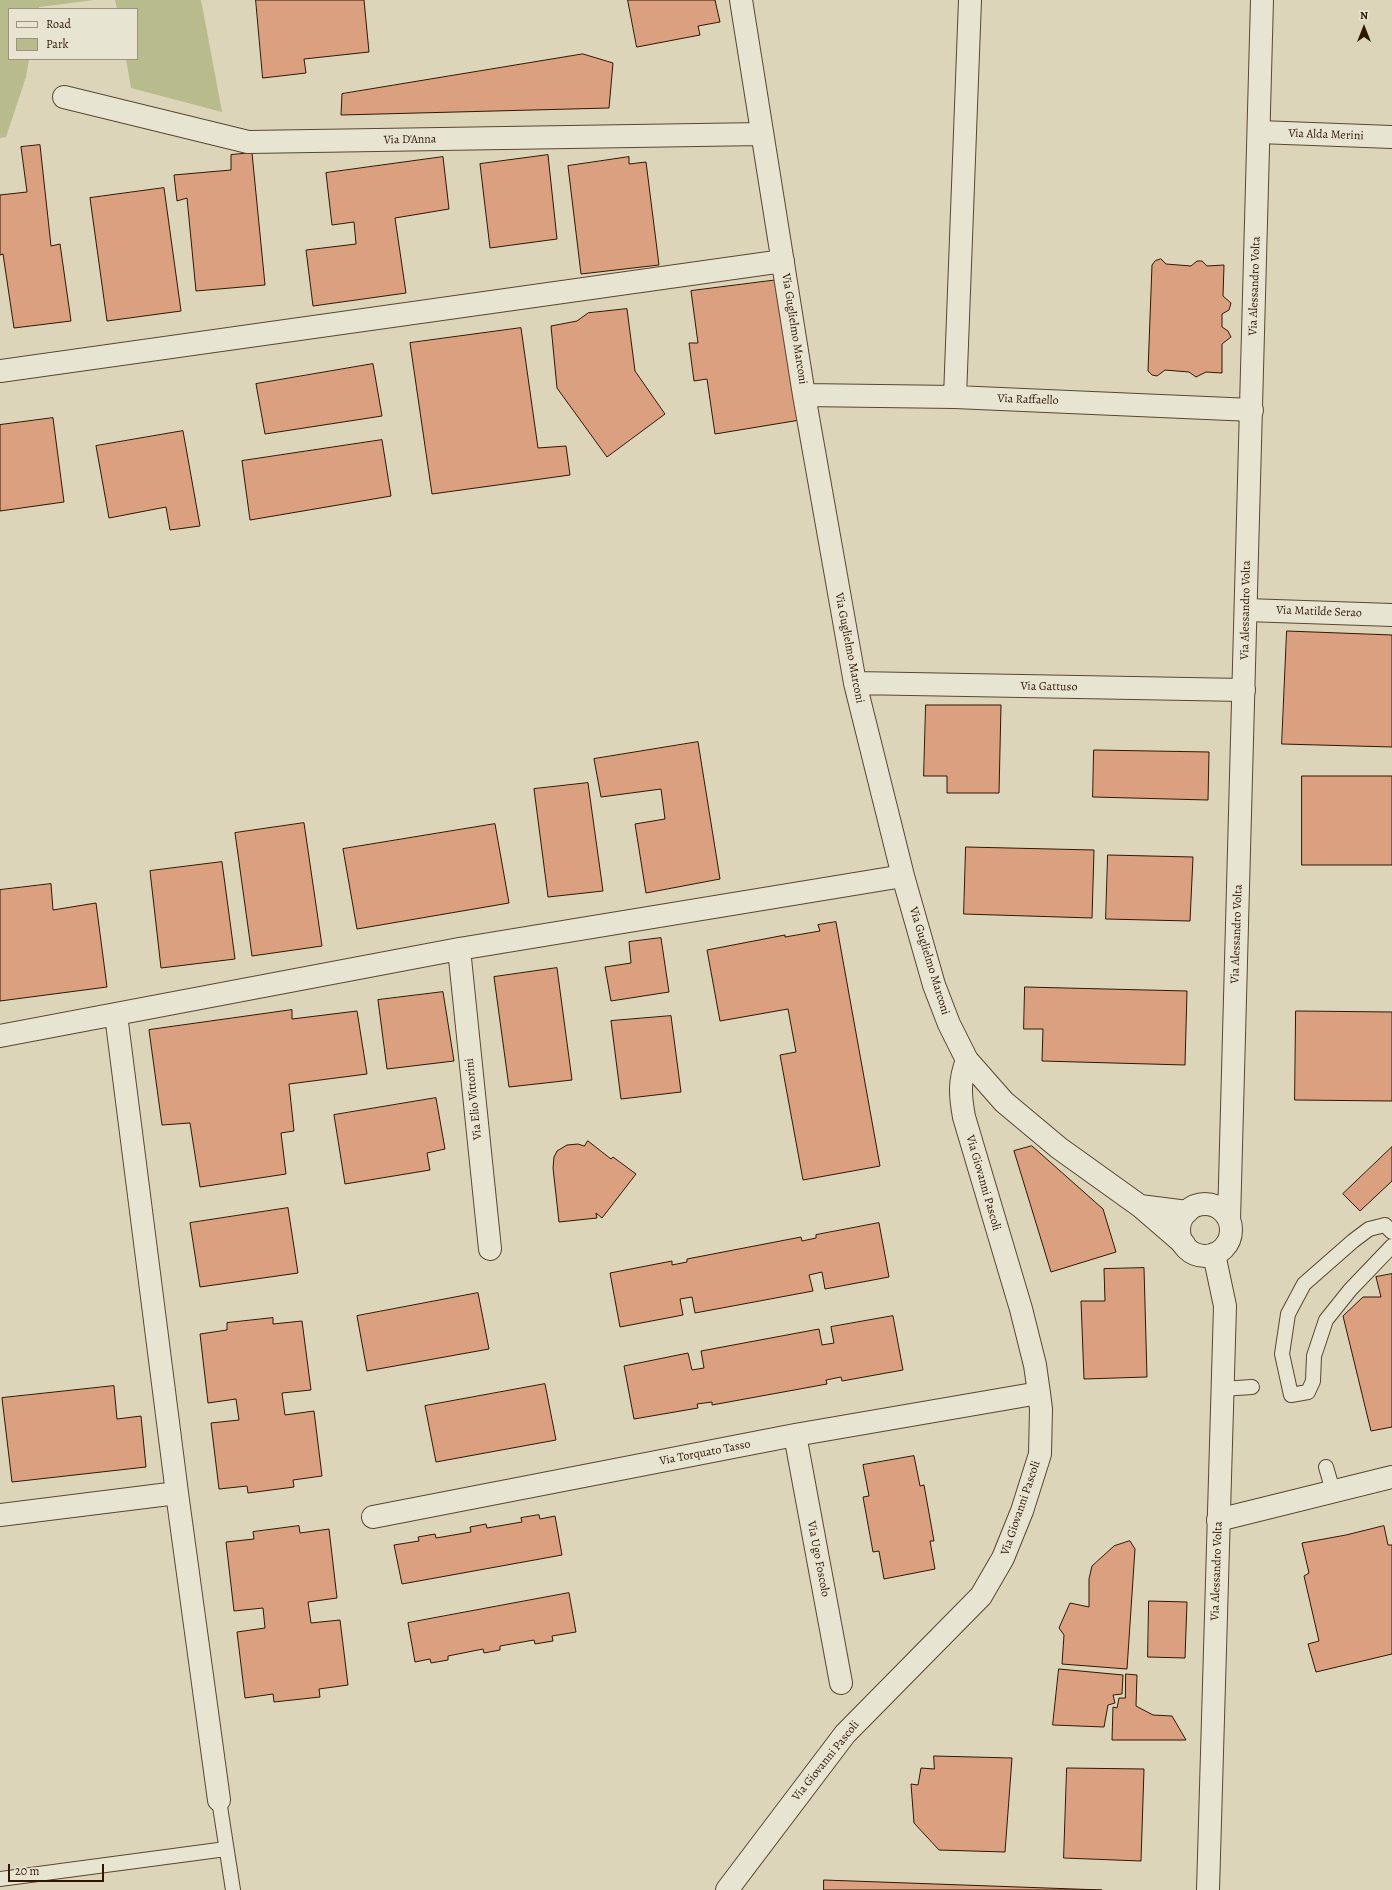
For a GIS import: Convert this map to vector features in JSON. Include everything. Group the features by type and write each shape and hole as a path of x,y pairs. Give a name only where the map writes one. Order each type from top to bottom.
{"street":[{"name":"Via Guglielmo Marconi","path":"741,0 804,395 855,683 903,876 934,985 949,1024 967,1060 1004,1102 1059,1148 1140,1206 1184,1244"},
{"path":"955,397 970,0"},
{"name":"Via Alessandro Volta","path":"1229,1220 1262,0"},
{"name":"Via D'Anna","path":"64,97 248,142 762,134"},
{"name":"Via Alda Merini","path":"1259,132 1392,137"},
{"path":"0,371 783,261"},
{"name":"Via Raffaello","path":"804,395 955,397 1252,410"},
{"name":"Via Matilde Serao","path":"1246,610 1392,615"},
{"name":"Via Gattuso","path":"855,683 1244,690"},
{"path":"0,1036 459,949 903,876"},
{"name":"Via Elio Vittorini","path":"459,949 490,1249"},
{"path":"116,1014 177,1493 219,1800"},
{"name":"Via Giovanni Pascoli","path":"727,1890 844,1734 981,1596 1004,1558 1022,1511 1040,1454 1041,1409 1034,1365 1021,1309 964,1117 960,1091 962,1073 967,1060"},
{"path":"1202,1204 1210,1204 1218,1207 1224,1212 1229,1220 1230,1236 1222,1250 1214,1254 1198,1254 1190,1251 1180,1236 1179,1228 1182,1219 1193,1207 1202,1204"},
{"name":"Via Guglielmo Marconi","path":"1140,1206 1187,1212"},
{"name":"Via Alessandro Volta","path":"1208,1890 1225,1306 1214,1254"},
{"name":"Via Torquato Tasso","path":"373,1517 794,1435 1039,1393"},
{"name":"Via Ugo Foscolo","path":"794,1435 841,1683"},
{"path":"1218,1520 1392,1477"},
{"path":"0,1515 177,1493"}],"lane":[{"path":"1392,1232 1385,1225 1369,1229 1304,1284 1288,1314 1282,1354 1291,1395 1308,1392 1313,1380 1314,1356 1326,1320 1350,1290 1392,1246"},
{"path":"1222,1388 1252,1387"},
{"path":"1326,1467 1333,1491"},
{"path":"219,1800 233,1890"},
{"path":"0,1879 226,1849"}],"green space":[{"path":"0,0 94,0 39,8 8,8 8,60 29,60 26,77 6,137 0,138"},
{"path":"115,0 201,0 222,112 131,88 126,60 138,60 138,8 117,8"}],"building":[{"path":"256,0 364,0 369,52 304,59 306,73 263,78"},
{"path":"628,0 715,0 720,22 698,26 700,35 637,47"},
{"path":"583,54 613,63 609,108 341,115 342,94"},
{"path":"40,145 51,246 60,244 71,321 14,328 3,254 0,255 0,195 27,192 21,147"},
{"path":"252,153 265,285 196,291 187,198 177,201 174,175 231,170 231,155"},
{"path":"548,155 557,239 490,248 480,164"},
{"path":"443,157 449,209 395,218 406,293 313,306 306,250 356,244 354,222 332,225 326,173"},
{"path":"629,157 629,164 646,162 659,265 581,274 568,166"},
{"path":"164,188 181,311 107,321 90,198"},
{"path":"1161,259 1166,264 1191,266 1197,261 1202,261 1207,266 1224,265 1223,296 1231,303 1229,310 1222,314 1222,327 1228,331 1231,337 1222,344 1222,373 1206,372 1196,377 1189,372 1165,370 1157,376 1152,375 1148,371 1152,265 1155,261"},
{"path":"778,280 800,420 715,434 707,379 694,381 689,343 698,343 691,291"},
{"path":"627,309 635,371 665,414 607,457 557,388 551,326 577,321 588,313"},
{"path":"521,328 538,448 566,446 570,475 432,494 410,343"},
{"path":"373,364 382,416 265,434 256,384"},
{"path":"53,418 64,502 0,511 0,425"},
{"path":"183,431 200,526 170,530 166,507 109,518 96,446"},
{"path":"382,440 391,496 250,520 242,461"},
{"path":"1287,631 1392,635 1392,747 1282,744"},
{"path":"926,705 1001,705 999,793 947,793 947,776 924,776"},
{"path":"698,742 720,879 646,893 635,824 665,819 661,789 601,797 594,759"},
{"path":"1094,750 1209,752 1208,800 1093,797"},
{"path":"1302,776 1392,776 1392,865 1302,865"},
{"path":"588,783 603,891 548,897 534,789"},
{"path":"304,823 322,946 252,956 235,833"},
{"path":"495,824 509,903 357,929 343,849"},
{"path":"966,847 1094,850 1092,918 964,914"},
{"path":"1108,855 1193,857 1190,921 1106,919"},
{"path":"222,862 235,959 161,968 150,871"},
{"path":"51,884 53,910 96,903 107,987 0,1001 0,890"},
{"path":"836,922 880,1166 803,1180 780,1055 796,1052 788,1009 720,1021 707,950 785,935 785,937 820,931 818,925"},
{"path":"661,938 669,992 611,1001 605,967 631,963 629,942"},
{"path":"557,968 572,1080 509,1087 494,977"},
{"path":"1025,987 1187,991 1185,1065 1042,1061 1043,1029 1024,1029"},
{"path":"443,992 454,1061 387,1069 378,1000"},
{"path":"292,1010 292,1019 357,1011 367,1074 289,1084 294,1131 281,1133 286,1174 200,1187 190,1123 162,1125 149,1030"},
{"path":"1296,1011 1392,1012 1392,1101 1295,1100"},
{"path":"671,1016 681,1092 621,1099 611,1021"},
{"path":"436,1098 445,1149 427,1153 430,1170 345,1184 334,1115"},
{"path":"588,1141 611,1159 613,1157 636,1174 602,1218 596,1213 597,1218 559,1222 553,1168 554,1157 557,1151 567,1145 578,1144 584,1146"},
{"path":"1032,1146 1103,1209 1116,1252 1051,1272 1014,1151"},
{"path":"1392,1147 1392,1181 1360,1211 1343,1194"},
{"path":"288,1208 298,1273 200,1287 190,1223"},
{"path":"879,1223 889,1277 825,1289 822,1272 809,1275 813,1291 695,1313 692,1297 680,1299 683,1315 620,1327 610,1273 672,1261 672,1265 687,1262 687,1259 801,1237 802,1241 816,1238 816,1235"},
{"path":"1144,1268 1147,1377 1084,1379 1081,1301 1105,1301 1104,1269"},
{"path":"1392,1274 1392,1427 1371,1431 1343,1316 1363,1297 1381,1297 1376,1277"},
{"path":"478,1293 489,1349 367,1371 357,1316"},
{"path":"893,1316 903,1370 842,1381 841,1377 826,1380 827,1384 712,1405 712,1402 697,1404 698,1408 634,1419 624,1366 688,1353 692,1370 704,1368 701,1351 819,1329 822,1345 834,1343 831,1327"},
{"path":"273,1318 273,1324 302,1321 311,1390 282,1393 285,1415 314,1411 322,1476 293,1480 294,1487 248,1493 247,1486 219,1489 211,1423 239,1420 236,1399 208,1403 200,1334 227,1330 227,1323"},
{"path":"545,1384 556,1440 436,1462 425,1406"},
{"path":"114,1386 117,1419 141,1416 146,1467 12,1482 2,1398"},
{"path":"914,1456 920,1486 924,1485 934,1541 930,1541 935,1569 884,1579 879,1551 873,1552 863,1497 869,1496 863,1465"},
{"path":"539,1515 540,1519 555,1516 562,1555 402,1584 394,1545 419,1541 418,1537 435,1534 436,1538 471,1532 470,1527 486,1524 487,1528 522,1522 521,1518"},
{"path":"299,1526 300,1533 329,1529 337,1598 308,1602 311,1623 340,1620 348,1685 319,1689 320,1697 274,1702 273,1694 245,1698 237,1632 265,1628 263,1608 234,1611 226,1542 254,1539 253,1532"},
{"path":"1384,1526 1388,1545 1392,1545 1392,1654 1316,1672 1308,1644 1319,1641 1304,1576 1309,1573 1302,1543"},
{"path":"1130,1541 1135,1549 1127,1669 1062,1664 1064,1635 1059,1628 1070,1603 1089,1607 1089,1579 1092,1566 1114,1546"},
{"path":"569,1593 576,1632 552,1636 553,1641 535,1644 534,1640 500,1646 500,1650 484,1653 483,1649 448,1656 448,1660 431,1663 430,1659 415,1662 408,1623"},
{"path":"1149,1601 1187,1602 1185,1658 1148,1657"},
{"path":"1059,1669 1123,1675 1122,1694 1113,1695 1115,1703 1108,1705 1104,1727 1053,1725"},
{"path":"1126,1674 1137,1675 1136,1706 1153,1715 1172,1716 1186,1740 1112,1740 1113,1707 1117,1708 1119,1698 1125,1698"},
{"path":"934,1756 1012,1758 1005,1852 939,1850 914,1823 911,1784 918,1785 921,1768 934,1769"},
{"path":"1067,1768 1144,1769 1141,1861 1064,1858"},
{"path":"824,1880 1102,1890 824,1890"}]}
